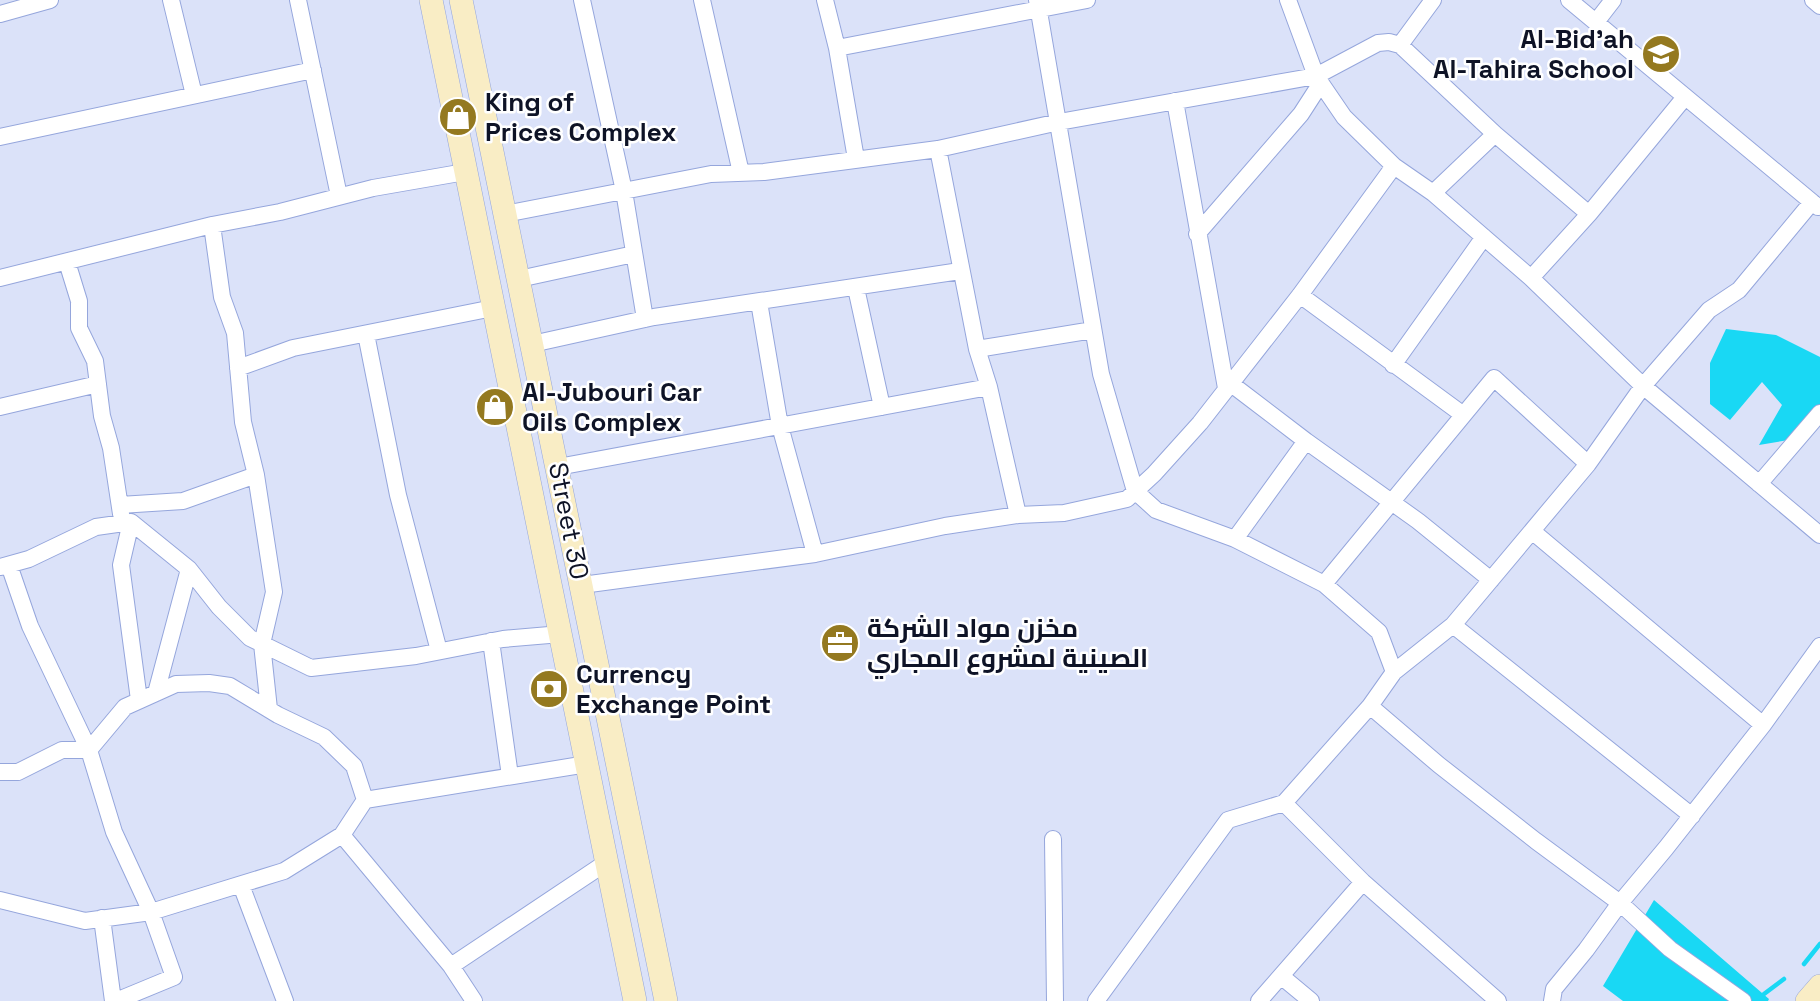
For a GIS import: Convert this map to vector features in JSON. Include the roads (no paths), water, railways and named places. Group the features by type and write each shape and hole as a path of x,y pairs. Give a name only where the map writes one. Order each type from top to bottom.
{"street":[{"path":"0,14 49,0"},
{"path":"171,0 194,95"},
{"path":"298,0 339,196"},
{"name":"Street 30","path":"431,0 635,1001"},
{"name":"Street 30","path":"461,0 666,1001"},
{"path":"582,0 624,191 645,318"},
{"path":"702,0 741,173"},
{"path":"825,0 837,48 856,159"},
{"path":"837,48 1038,5 1087,0"},
{"path":"1288,0 1318,79 1344,117 1394,166 1433,193 1531,278 1643,386 1820,535"},
{"path":"1400,45 1433,0"},
{"path":"1096,1001 1228,820 1284,803 1370,706 1394,672 1453,625 1588,464 1643,386 1709,310 1739,290 1816,205 1569,0"},
{"path":"1596,22 1613,0"},
{"path":"1813,0 1820,6"},
{"path":"1038,5 1101,374 1135,491 1156,510 1236,539 1324,584 1379,632 1394,672"},
{"path":"505,214 711,174 764,172 938,149 1059,122 1318,79 1378,43 1390,42 1400,45 1495,134 1590,214"},
{"path":"0,137 313,70"},
{"path":"1197,234 1301,114 1318,79"},
{"path":"1531,278 1590,214 1685,97"},
{"path":"1175,101 1197,234 1228,386 1419,521 1491,580"},
{"path":"1433,193 1495,134"},
{"path":"938,149 977,349 989,387 1018,515"},
{"path":"582,584 815,554 945,526 1018,515 1064,513 1126,499 1200,423 1300,295 1394,166"},
{"path":"0,278 373,188 465,172"},
{"path":"212,225 222,297 234,333 243,422 256,475 274,592 262,644 269,709"},
{"path":"1393,365 1484,237"},
{"path":"519,279 634,254"},
{"path":"67,262 79,301 79,328 95,361 120,505 127,523 121,565 139,700"},
{"path":"532,344 645,318 960,271"},
{"path":"856,288 882,407"},
{"path":"1300,295 1462,414"},
{"path":"759,302 780,426 815,554"},
{"path":"238,368 293,348 493,308"},
{"path":"977,349 1093,330"},
{"path":"366,334 398,495 439,651"},
{"path":"1324,584 1494,377 1588,464"},
{"path":"0,407 98,384"},
{"path":"558,467 989,387"},
{"path":"1759,484 1820,413"},
{"path":"1236,539 1306,441"},
{"path":"120,505 183,501 256,475"},
{"path":"102,918 114,1001 174,977 151,912 114,832 89,750 30,626 5,566 29,559 96,527 127,523 189,569 219,607 250,638 311,668 416,656 491,641 561,634"},
{"path":"1532,530 1763,725"},
{"path":"156,693 189,569"},
{"path":"1453,625 1692,816"},
{"path":"491,641 510,776"},
{"path":"1552,1001 1554,989 1763,725 1820,646"},
{"path":"89,750 125,707 139,700 176,684 209,683 230,686 324,737 354,766 365,800"},
{"path":"1370,706 1439,765 1620,903 1670,949 1743,1001"},
{"path":"0,772 18,772 62,750 89,750"},
{"path":"0,900 85,921 151,912 284,871 342,835 365,800 587,764"},
{"path":"1284,803 1363,882 1498,1001"},
{"path":"342,835 451,966 474,1001"},
{"path":"1053,839 1055,1001"},
{"path":"451,966 607,862"},
{"path":"1259,1001 1363,882"},
{"path":"241,885 285,1001"},
{"path":"1281,976 1311,1001"},
{"path":"1807,1001 1820,986"}],"water":[{"path":"1726,329 1776,335 1820,357 1820,417 1800,438 1759,445 1782,405 1762,382 1730,420 1710,404 1710,363"},
{"path":"1654,900 1769,999 1768,1001 1623,1001 1603,986"}],"waterway":[{"path":"1804,964 1820,944"},
{"path":"1764,994 1784,979"}],"place":[{"name":"Al-Bid’ah Al-Tahira School","path":"1661,54"},
{"name":"King of Prices Complex","path":"458,117"},
{"name":"Al-Jubouri Car Oils Complex","path":"495,407"},
{"name":"مخزن مواد الشركة الصينية لمشروع المجاري","path":"840,643"},
{"name":"Currency Exchange Point","path":"549,689"}]}
